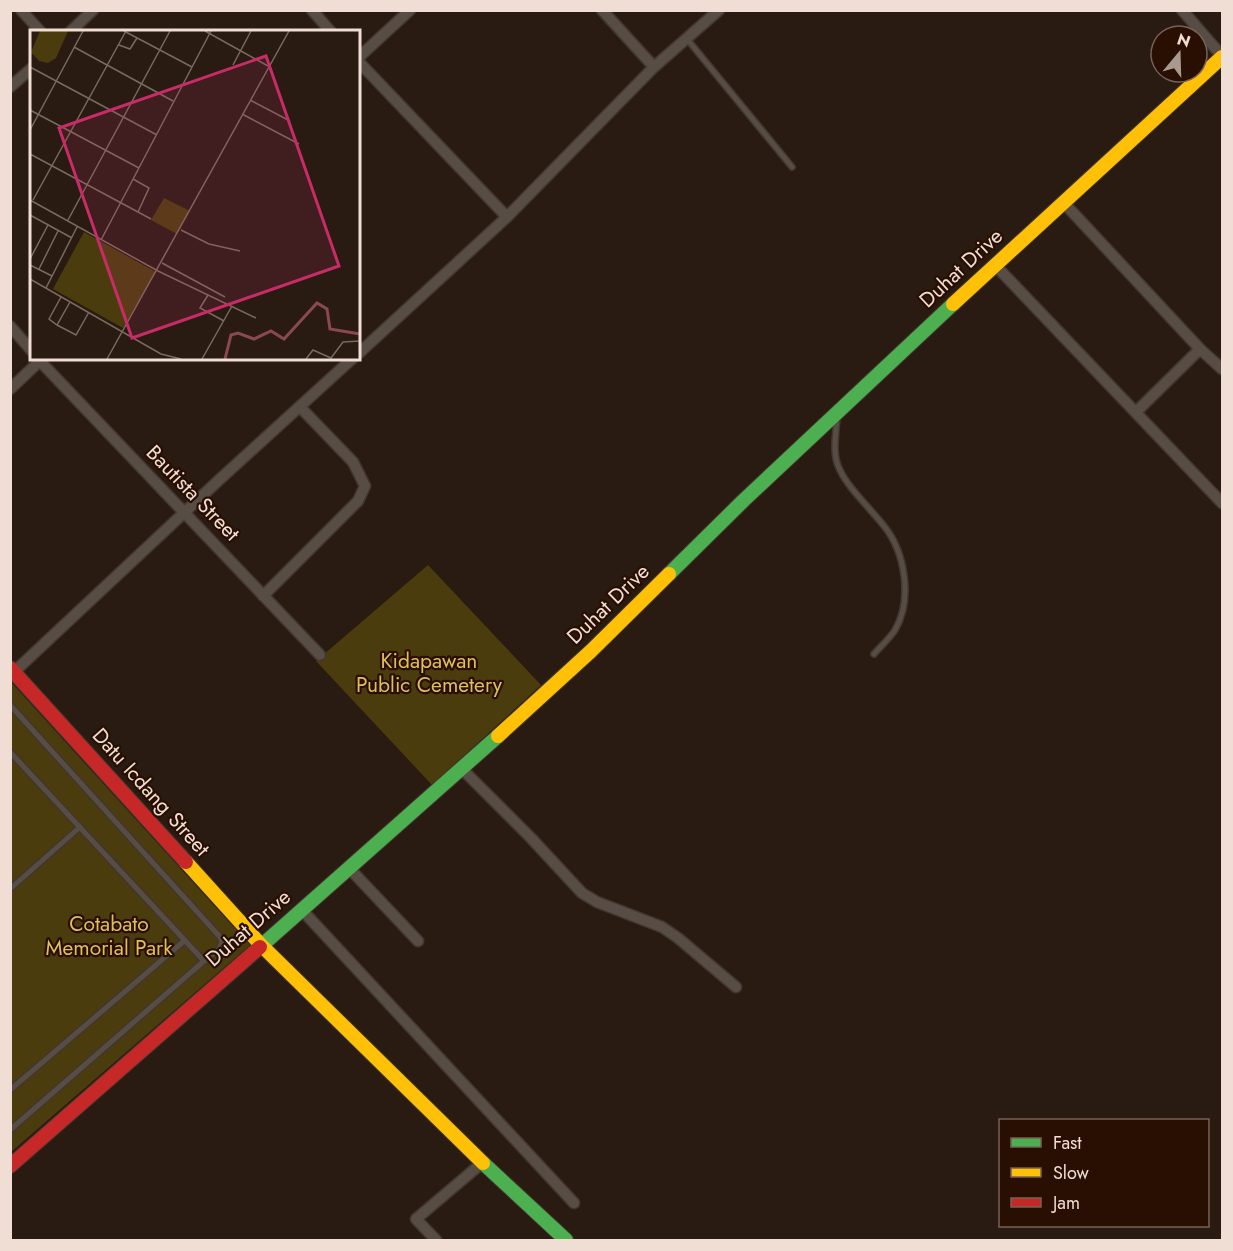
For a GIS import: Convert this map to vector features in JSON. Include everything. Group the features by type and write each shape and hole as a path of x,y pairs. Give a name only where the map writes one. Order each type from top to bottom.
{"street":[{"path":"21,10 39,30"},
{"path":"72,30 93,10"},
{"path":"312,10 330,30"},
{"path":"360,58 410,10"},
{"path":"602,10 654,68"},
{"path":"360,352 507,217 654,68 719,10"},
{"path":"1182,10 1222,57"},
{"name":"Duhat Drive","path":"10,1166 462,769 591,651 744,500 1222,57"},
{"path":"360,62 507,217"},
{"path":"10,87 30,70"},
{"path":"1063,202 1200,349 1222,369"},
{"path":"995,265 1222,503"},
{"path":"10,326 30,349"},
{"path":"1136,412 1200,349"},
{"path":"10,389 40,360"},
{"name":"Bautista Street","path":"40,360 320,655"},
{"path":"12,672 350,360"},
{"path":"263,596 358,501 363,492 363,481 353,462 300,407"},
{"name":"Datu Icdang Street","path":"12,672 261,945 482,1163 566,1240"},
{"path":"462,769 582,893 597,902 662,927 736,987"},
{"path":"349,868 418,941"},
{"path":"301,909 574,1203"},
{"path":"436,1240 416,1219 482,1163"}],"lane":[{"path":"687,39 792,167"},
{"path":"837,413 835,447 838,467 886,528 898,552 904,581 905,599 901,616 895,630 874,654"},
{"path":"10,705 220,937 222,942 219,949 10,1130"},
{"path":"10,753 204,961"},
{"path":"10,889 80,827"},
{"path":"10,1090 184,941"}],"green space":[{"name":"Kidapawan Public Cemetery","path":"428,565 541,685 432,785 316,661"},
{"name":"Cotabato Memorial Park","path":"10,681 250,945 11,1152 10,1152"}],"traffic: fast":[{"path":"669,574 744,500 953,304"},
{"path":"260,947 498,736"},
{"path":"483,1163 566,1240"}],"traffic: slow":[{"path":"953,304 1222,57"},
{"path":"498,736 591,651 669,574"},
{"path":"186,862 261,945 483,1163"}],"traffic: jam":[{"path":"10,668 186,862"},
{"path":"10,1166 260,947"}]}
